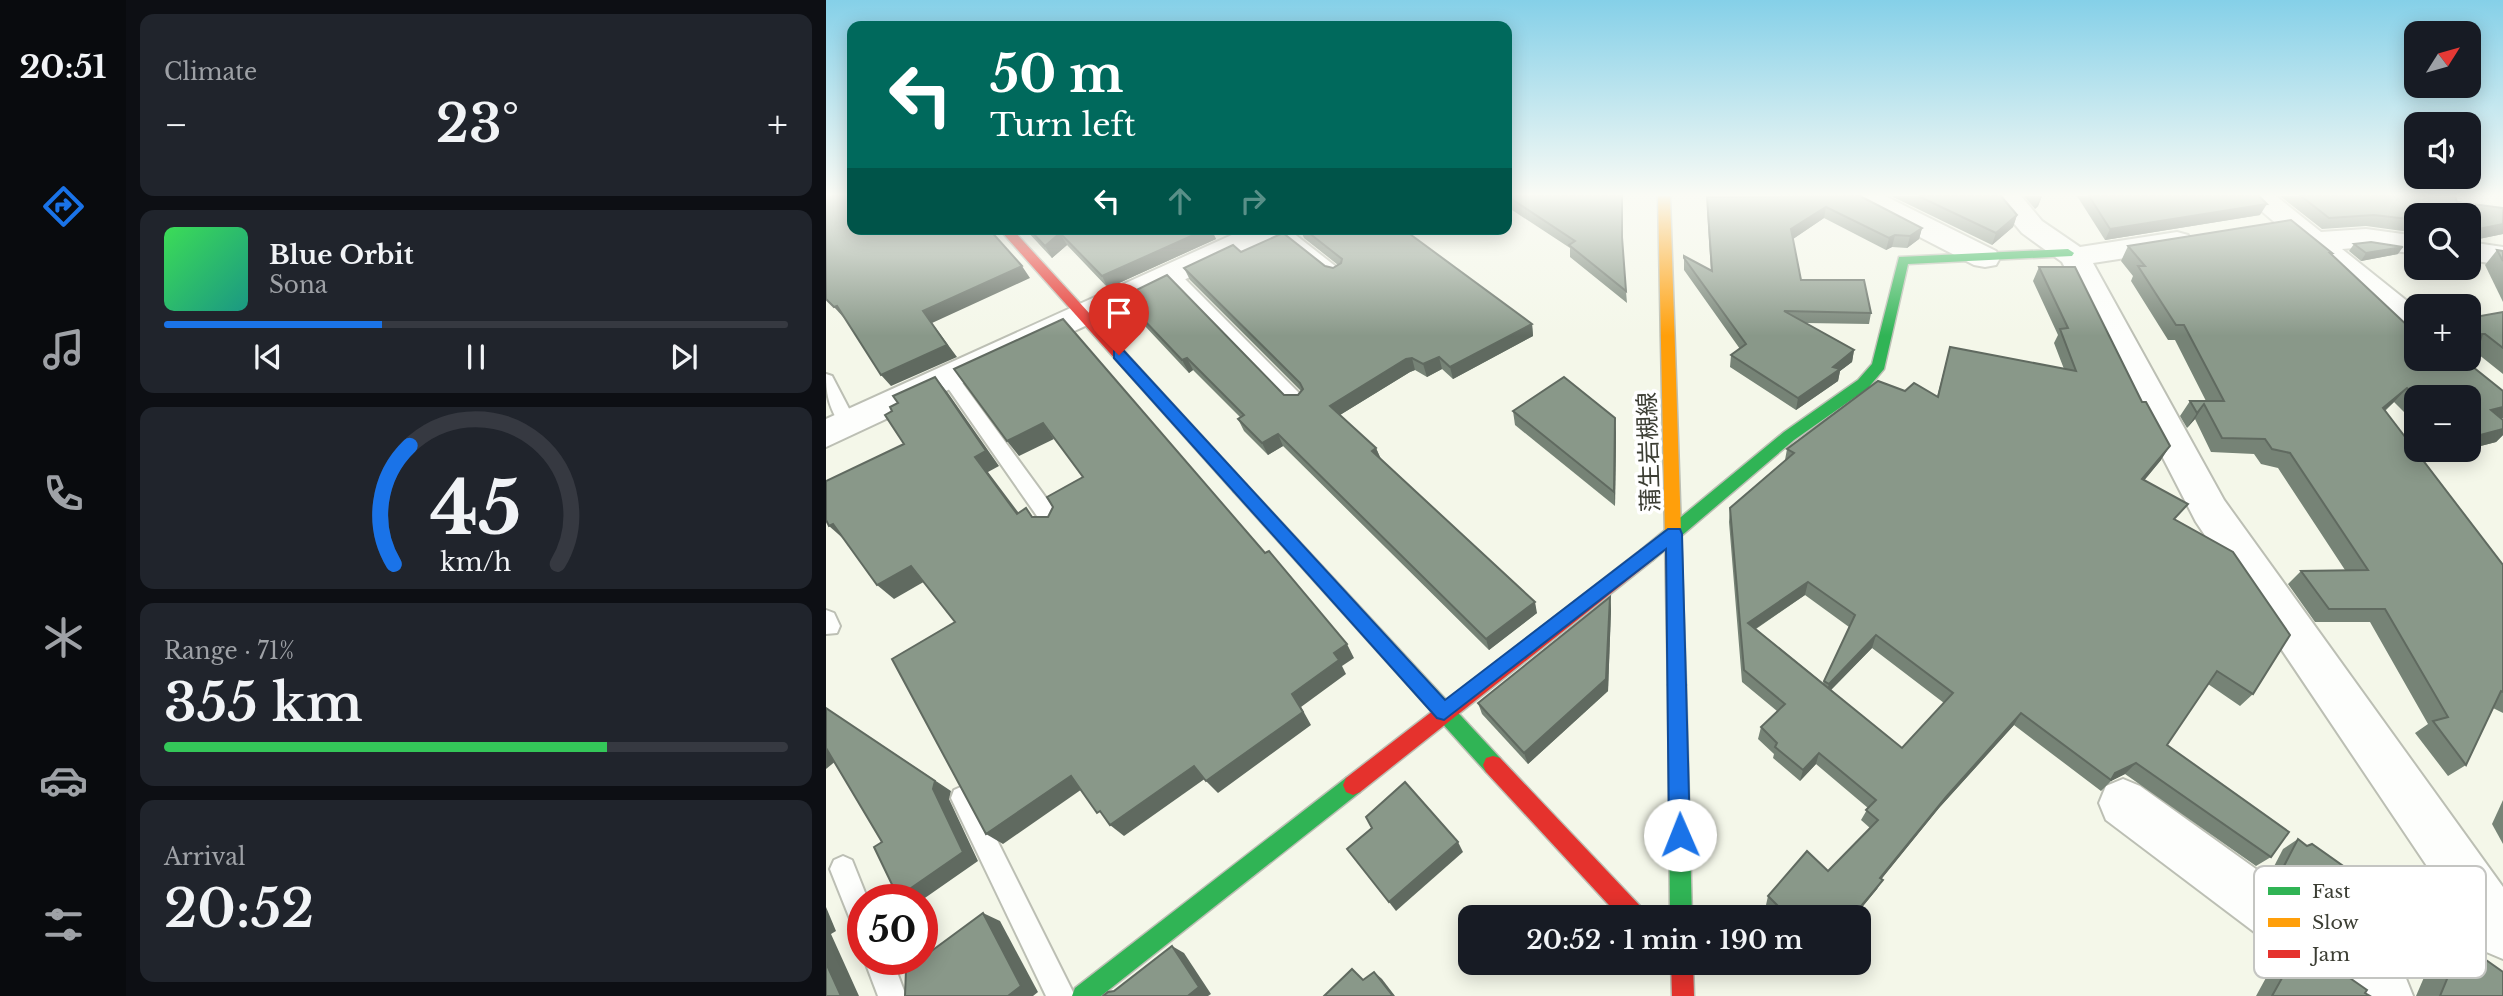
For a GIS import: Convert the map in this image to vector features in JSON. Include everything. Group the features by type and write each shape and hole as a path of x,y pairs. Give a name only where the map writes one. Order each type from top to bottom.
{"street":[{"path":"1017,242 1444,712 1624,905"},
{"path":"837,429 1240,242"},
{"name":"蒲生岩槻線","path":"1665,242 1684,905"},
{"path":"1954,242 1985,258"},
{"path":"2054,242 2071,255 2210,511 2457,866"},
{"path":"1083,996 1674,534 1789,436 1863,384 1879,366 1903,261 2071,255 2162,242"},
{"path":"2315,242 2404,315"},
{"path":"2481,253 2503,256"},
{"path":"2123,803 2254,900"},
{"path":"2486,908 2503,932"},
{"path":"2361,978 2385,996"}],"lane":[{"path":"1296,242 1336,273"},
{"path":"1172,274 1297,401"},
{"path":"949,377 1053,523"},
{"path":"826,380 837,429"},
{"path":"963,798 1061,996"},
{"path":"843,869 849,884"},
{"path":"884,975 892,996"}],"building":[{"path":"826,242 1001,242 1022,266 923,311 947,345 881,375 837,306 834,307 826,299"},
{"path":"1069,242 1177,242 1102,276"},
{"path":"1262,242 1295,242 1325,266 1333,268 1341,263 1342,259 1321,242 1421,242 1532,324 1450,367 1439,357 1423,364 1412,358 1406,359 1330,406 1376,448 1372,451 1535,602 1486,639 1278,434 1262,443 1238,419 1244,415 1187,358 1182,360 1122,297 1167,275 1284,395 1298,395 1303,389 1300,383 1184,268 1233,245 1241,252"},
{"path":"1573,242 1622,242 1626,291 1569,245"},
{"path":"1710,242 1794,242 1801,280 1864,280 1871,313 1784,311 1854,350 1833,367 1840,369 1798,398 1731,355 1746,344 1684,256 1712,271"},
{"path":"2150,242 2319,242 2404,322 2404,371 2478,371 2503,391 2503,407 2491,410 2503,420 2503,429 2481,435 2481,385 2404,385 2404,390 2383,408 2404,435 2404,462 2424,462 2503,565 2503,692 2501,691 2466,765 2433,721 2448,717 2385,609 2329,609 2301,571 2368,570 2290,453 2272,449 2265,439 2222,438 2204,404 2197,413 2190,401 2224,401 2184,325 2176,325 2138,266 2145,266 2128,246"},
{"path":"2374,242 2403,247 2366,253 2354,244"},
{"path":"2039,267 2075,267 2142,402 2146,402 2170,446 2142,479 2188,504 2174,519 2233,552 2290,635 2253,694 2217,671 2167,745 2289,832 2271,857 2136,763 2115,773 2111,780 2021,713 1946,797 1880,878 1883,880 1862,905 1777,905 1768,896 1807,851 1828,871 1878,820 1866,810 1876,800 1819,753 1803,770 1775,747 1777,743 1761,727 1785,704 1744,670 1730,508 1794,453 1787,449 1878,381 1905,391 1914,383 1938,397 1950,347 2076,371 2060,329 2068,328","holes":["1808,582 1855,615 1824,681 1829,684 1876,635 1953,693 1902,748 1748,623"]},
{"path":"2503,312 2503,348 2485,334 2481,338 2481,316"},
{"path":"1063,319 1265,553 1269,551 1347,644 1334,653 1339,660 1292,694 1303,712 1206,781 1194,766 1110,825 1100,811 1097,813 1071,776 986,834 892,659 955,622 911,566 877,585 833,524 829,526 826,520 826,481 904,444 885,415 892,411 890,407 898,403 893,396 935,377 986,451 975,457 1017,514 1026,508 1032,517 1048,517 1053,507 1047,497 1083,477 1043,423 1007,441 954,369"},
{"path":"1564,377 1615,418 1614,492 1513,411"},
{"path":"1610,597 1606,679 1524,753 1478,703"},
{"path":"826,708 935,781 933,789 963,852 917,884 892,884 874,847 882,842 826,748"},
{"path":"1405,782 1458,842 1389,902 1347,849 1372,828 1366,817"},
{"path":"2298,839 2307,846 2312,844 2343,866 2284,866"},
{"path":"983,913 1021,986 1008,996 905,996 906,975 938,975 938,946"},
{"path":"1172,946 1199,987 1190,996 1103,996 1114,991"},
{"path":"2486,960 2503,972 2503,996 2440,996 2447,978 2486,978"},
{"path":"826,963 841,996 826,996"},
{"path":"1352,969 1363,980 1374,972 1393,996 1324,996"},
{"path":"2282,978 2350,978 2367,990 2365,993 2370,996 2272,996"}],"traffic: fast":[{"path":"1647,555 1789,436 1863,384 1879,366 1903,260 2068,253"},
{"path":"1240,488 1493,765"},
{"path":"1677,685 1681,905"},
{"path":"1083,996 1353,785"}],"traffic: slow":[{"path":"1665,242 1677,685"}],"traffic: jam":[{"path":"1017,242 1240,488"},
{"path":"1353,785 1647,555"},
{"path":"1493,765 1624,905"},
{"path":"1682,975 1683,996"}],"route":[{"path":"1119,355 1444,712 1674,534 1680,835"}]}
